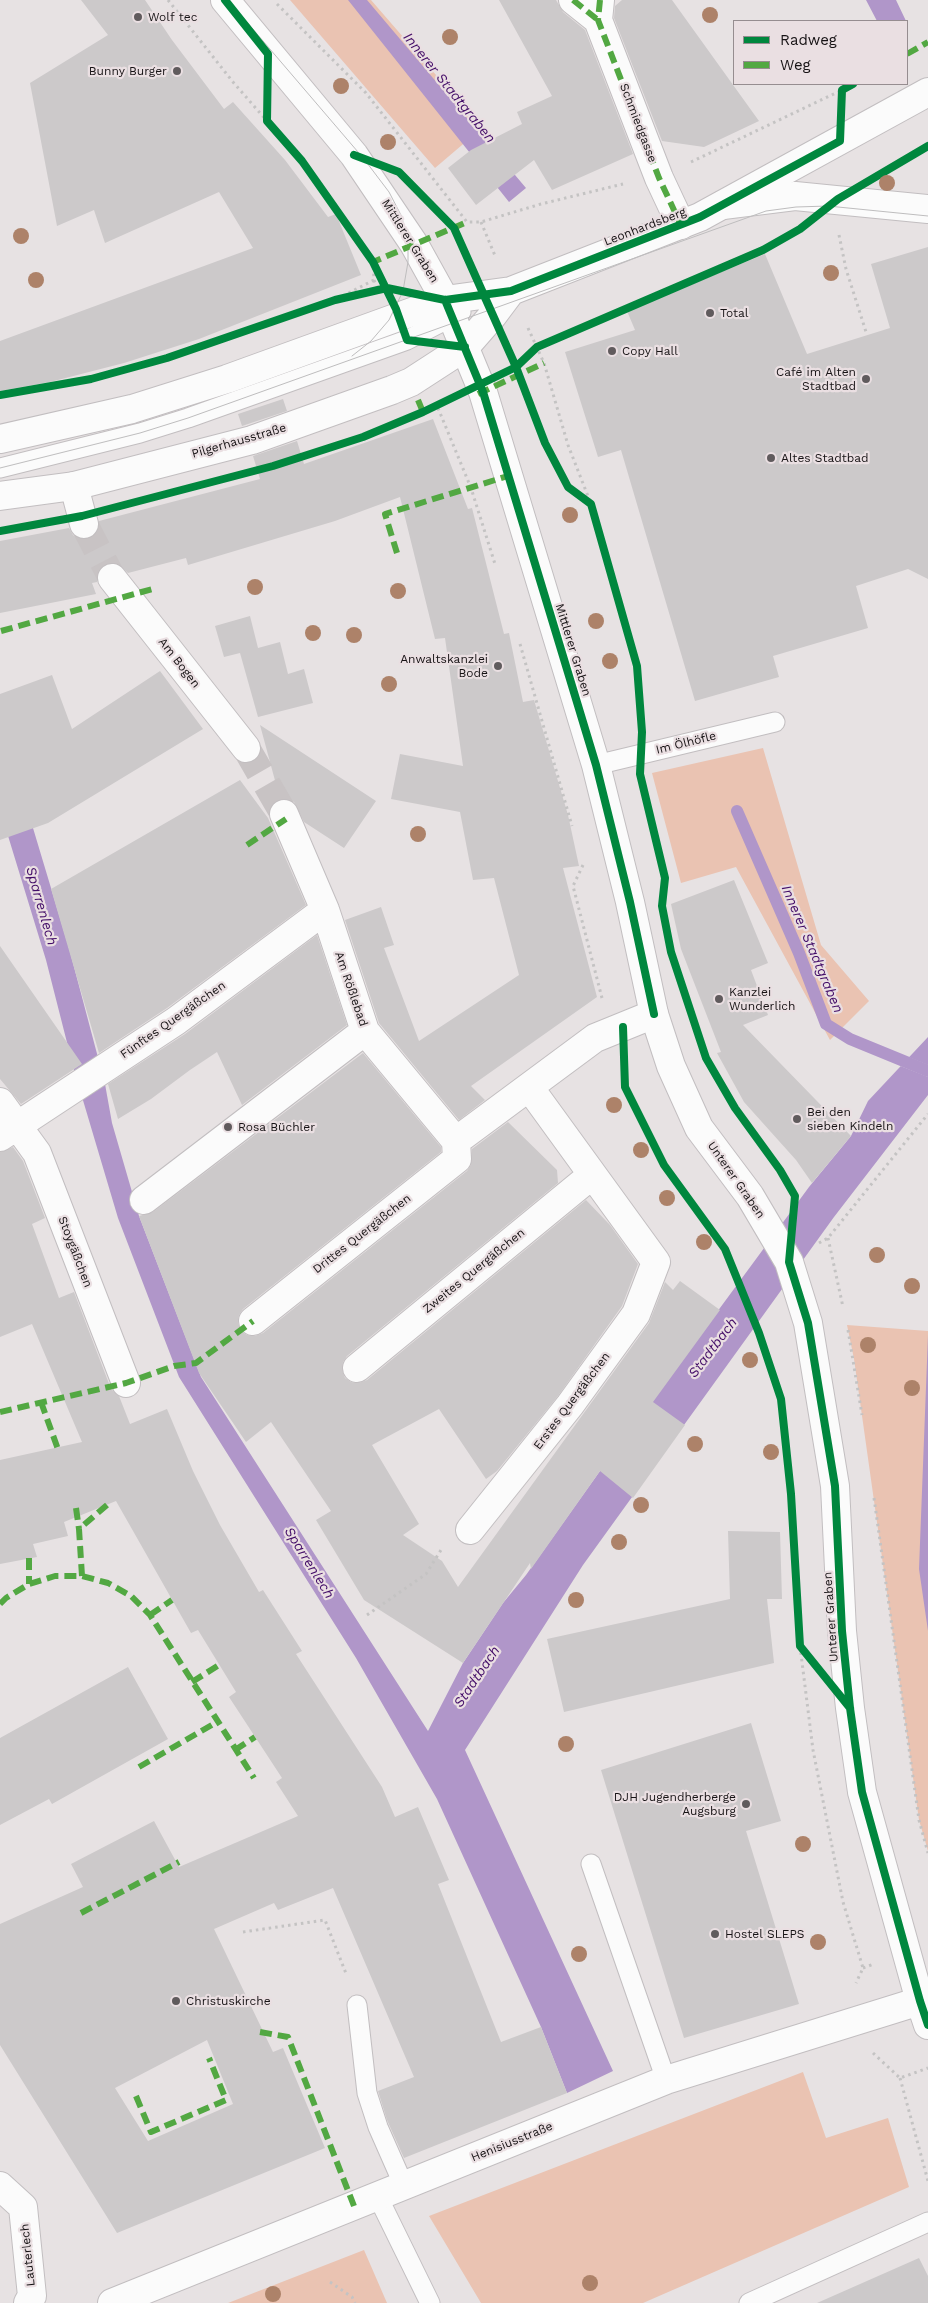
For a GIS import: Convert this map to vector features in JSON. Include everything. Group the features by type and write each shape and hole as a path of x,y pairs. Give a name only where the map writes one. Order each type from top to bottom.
{"street":[{"name":"Mittlerer Graben","path":"225,0 354,155 414,244 448,308 465,347 480,385 596,765 630,902 654,1014"},
{"name":"Schmiedgasse","path":"573,0 599,10 658,174 681,225"},
{"name":"Leonhardsberg","path":"448,308 510,291 681,225 723,205 928,92"},
{"path":"723,205 795,196 928,209"},
{"path":"465,347 493,315 510,291"},
{"path":"0,439 132,409 448,308"},
{"name":"Pilgerhausstraße","path":"0,496 74,486 252,440 411,382 465,347"},
{"path":"74,486 84,524"},
{"name":"Am Bogen","path":"112,578 246,748"},
{"name":"Am Rößlebad","path":"284,814 325,910 365,1031 456,1141"},
{"name":"Fünftes Quergäßchen","path":"8,1131 176,1021 325,910"},
{"path":"456,1141 595,1038 654,1014"},
{"name":"Unterer Graben","path":"654,1014 671,1066 699,1128 750,1196 789,1262 808,1323 835,1486 842,1631 850,1708 862,1792 924,2013"},
{"path":"144,1200 365,1031"},
{"path":"529,1086 592,1175"},
{"name":"Stoygäßchen","path":"0,1102 8,1131 37,1153 126,1383"},
{"name":"Drittes Quergäßchen","path":"253,1320 457,1159 456,1141"},
{"name":"Erstes Quergäßchen","path":"470,1530 570,1405 636,1314 656,1262 592,1175"},
{"name":"Zweites Quergäßchen","path":"356,1368 592,1175"},
{"name":"Henisiusstraße","path":"112,2303 666,2080 862,2019 924,2013"},
{"name":"Lauterlech","path":"0,2186 24,2207 32,2296 28,2303"}],"lane":[{"path":"0,468 140,433 197,415 407,340 448,308"},
{"name":"Im Ölhöfle","path":"596,765 775,722"},
{"path":"590,1864 666,2080"},
{"path":"357,2005 366,2093 378,2127 404,2186"},
{"path":"378,2196 430,2303"},
{"path":"749,2303 928,2222"}],"path":[{"path":"168,0 233,82 267,120"},
{"path":"273,0 329,53 366,93 467,222 481,222 541,204 658,174 688,164 842,90 840,141"},
{"path":"267,111 267,120"},
{"path":"838,232 846,269 867,336"},
{"path":"335,300 387,288 373,262"},
{"path":"335,300 374,280 373,262"},
{"path":"510,291 544,363 568,445 591,504"},
{"path":"530,354 537,347"},
{"path":"480,385 435,408 471,488 498,573"},
{"path":"576,493 591,504"},
{"path":"518,639 572,828"},
{"path":"581,857 583,867 573,886 603,1000 623,1027"},
{"path":"789,1262 828,1238 928,1114"},
{"path":"828,1238 844,1315"},
{"path":"846,1325 854,1359 862,1418"},
{"path":"873,1496 919,1820 928,1853"},
{"path":"368,1615 426,1574 452,1532 470,1530"},
{"path":"800,1646 813,1750 844,1902 863,1968 853,1989 872,2052 900,2078 928,2181"},
{"path":"243,1932 325,1920 357,2005"},
{"path":"900,2078 928,2068"},
{"path":"330,2282 352,2297 355,2303"}],"shaded area":[{"path":"290,0 371,0 482,128 435,168"},
{"path":"763,748 821,945 869,1001 830,1040 736,867 681,883 652,773"},
{"path":"847,1325 928,1331 928,1851 919,1820 854,1359"},
{"path":"803,2072 826,2138 888,2118 909,2187 643,2303 481,2303 429,2216"},
{"path":"364,2250 387,2303 228,2303"}],"water":[{"path":"348,0 367,0 526,188 509,202"},
{"path":"866,0 896,0 906,20 876,20"},
{"path":"0,718 69,948 105,1084 112,1123 139,1216 201,1377 428,1731 463,1663 503,1603 526,1575 809,1187 851,1136 868,1101 928,1037 928,1095 834,1217 583,1565 465,1750 613,2071 567,2093 541,2027 437,1799 356,1658 179,1377 118,1218 74,1070 46,960 5,826"},
{"path":"928,1335 928,1631 919,1569"}],"pier":[{"path":"906,1056 928,1065 928,1077 898,1065"}],"building":[{"path":"81,0 145,0 172,40 224,109 233,102 285,160 328,217 336,214 361,275 199,339 124,363 50,382 0,391 0,341 253,248 219,192 105,243 94,210 57,226 30,83 108,35"},
{"path":"499,0 556,0 563,12 585,30 633,154 552,190 534,160 476,205 448,168 471,150 522,124 517,112 552,96"},
{"path":"622,0 672,0 759,121 704,147 662,141 614,18 615,6"},
{"name":"Altes Stadtbad","path":"928,247 928,579 908,569 856,586 868,628 773,656 779,677 695,701 621,450 598,457 565,352 635,330 627,311 765,254 807,354 890,328 871,264"},
{"path":"283,399 287,411 242,426 238,414"},
{"path":"433,419 468,509 472,508 504,634 509,633 523,702 534,700 568,815 579,866 563,868 597,997 471,1086 485,1100 459,1120 379,1023 345,920 381,907 394,945 384,948 419,1041 519,975 494,878 473,880 460,812 391,799 400,754 463,766 445,638 435,639 400,497 335,521 188,565 186,558 128,573 118,564 109,563 102,566 97,573 97,582 92,583 96,594 0,613 0,541 69,528 73,535 79,539 88,539 95,535 99,529 99,521 260,479 253,456 297,441 304,464"},
{"path":"250,616 258,648 280,642 288,674 304,669 313,703 258,717 240,653 224,657 215,626"},
{"path":"160,671 203,729 48,823 0,840 0,694 52,675 72,729"},
{"path":"260,725 376,801 344,848 304,822 294,802 280,799"},
{"path":"240,780 268,818 306,905 167,1008 99,1053 51,889"},
{"path":"734,880 768,963 751,970 768,1015 743,1025 851,1136 812,1183 796,1160 744,1102 717,1053 721,1052 681,949 671,904"},
{"path":"317,935 347,1025 242,1105 217,1052 151,1099 118,1119 108,1084 185,1034"},
{"path":"0,946 82,1064 21,1104 0,1079"},
{"path":"363,1053 441,1147 441,1152 243,1309 239,1315 238,1323 241,1331 247,1335 255,1336 263,1333 467,1171 471,1165 472,1149 508,1122 557,1170 558,1183 347,1356 343,1362 342,1370 345,1378 351,1382 359,1383 367,1380 586,1200 610,1225 638,1264 622,1306 558,1396 497,1471 486,1479 439,1409 372,1445 419,1524 403,1535 442,1561 458,1587 649,1323 665,1282 673,1290 680,1281 720,1310 653,1402 685,1425 633,1498 600,1471 531,1569 530,1563 463,1663 364,1600 316,1520 331,1511 271,1422 246,1442 199,1373 139,1216 153,1212"},
{"path":"13,1147 23,1161 45,1218 32,1224 59,1298 74,1292 111,1389 119,1396 130,1424 167,1409 193,1471 220,1525 259,1592 263,1590 302,1651 296,1654 382,1787 395,1817 418,1807 449,1880 438,1884 501,2042 541,2027 567,2093 404,2158 387,2120 378,2091 414,2077 333,1888 278,1910 274,1903 214,1929 273,2052 283,2048 325,2148 117,2233 0,2045 0,1924 83,1887 71,1864 154,1821 179,1867 298,1816 276,1782 282,1778 229,1697 236,1692 198,1630 191,1633 116,1501 64,1522 68,1536 33,1544 37,1557 0,1564 0,1460 82,1442 32,1324 0,1337 0,1152","holes":["207,2040 233,2104 148,2141 115,2088"]},
{"path":"728,1531 780,1532 782,1599 767,1599 774,1663 564,1712 547,1639 730,1599"},
{"path":"128,1667 168,1739 52,1804 49,1799 0,1825 0,1738"},
{"name":"Hostel SLEPS","path":"751,1723 781,1821 746,1831 799,2004 684,2038 601,1770"},
{"path":"919,2258 928,2276 928,2303 817,2303"}],"waterway":[{"name":"Innerer Stadtgraben","path":"737,811 799,953 826,1024 850,1039 928,1071"}],"tunnel":[{"path":"84,524 112,578"},
{"path":"246,748 284,814"}],"tram line":[{"path":"228,0 364,159 389,192 402,217 408,247 408,262 403,291 389,320 371,341 352,356"},
{"path":"0,468 140,433 188,418 766,211 796,207 828,206 928,216"}],"marked path":[{"path":"573,0 598,20"},
{"path":"600,0 598,20 659,178 681,225"},
{"path":"908,53 928,42"},
{"path":"371,259 373,262 467,222"},
{"path":"478,394 544,363"},
{"path":"418,400 423,412 427,412"},
{"path":"397,553 385,514 508,476"},
{"path":"1,631 156,588"},
{"path":"247,845 286,819"},
{"path":"0,1412 126,1383 174,1366 196,1363 253,1321"},
{"path":"41,1402 59,1452"},
{"path":"82,1576 79,1529 107,1505"},
{"path":"76,1508 79,1529"},
{"path":"29,1558 29,1584"},
{"path":"0,1604 6,1598 29,1584 55,1576 82,1576 108,1583 131,1596 150,1615 254,1778"},
{"path":"150,1615 172,1600"},
{"path":"192,1682 219,1665"},
{"path":"139,1767 217,1722"},
{"path":"235,1750 255,1737"},
{"path":"81,1913 179,1862"},
{"path":"260,2032 288,2037 354,2206"},
{"path":"136,2096 151,2132 226,2100 209,2058"}],"cycle path":[{"path":"225,0 268,54 267,121 302,161 373,262 396,309 407,340 465,347"},
{"path":"0,395 91,379 167,358 335,300 387,288 445,300 511,291 700,217 840,141 842,90 851,85"},
{"path":"0,531 82,516 273,466 363,437 423,412 516,367 537,347 763,250 800,229 838,199 928,146"},
{"path":"354,155 399,172 454,228 516,367 545,443 568,487 591,504 637,666 642,732 640,774 665,878 662,906 671,952 706,1058 735,1108 780,1170 795,1196 789,1262 808,1323 835,1486 842,1631 850,1708 862,1792 928,2025"},
{"path":"445,300 483,392 596,765 630,902 654,1014"},
{"path":"623,1027 625,1087 664,1165 725,1249 759,1333 781,1399 791,1494 800,1646 850,1708"}],"place":[{"name":"Wolf tec","path":"138,17"},
{"name":"Bunny Burger","path":"177,71"},
{"name":"Total","path":"710,313"},
{"name":"Copy Hall","path":"612,351"},
{"name":"Café im Alten Stadtbad","path":"866,379"},
{"name":"Altes Stadtbad","path":"771,458"},
{"name":"Anwaltskanzlei Bode","path":"498,666"},
{"name":"Kanzlei Wunderlich","path":"719,999"},
{"name":"Bei den sieben Kindeln","path":"797,1119"},
{"name":"Rosa Büchler","path":"228,1127"},
{"name":"DJH Jugendherberge Augsburg","path":"746,1804"},
{"name":"Hostel SLEPS","path":"715,1934"},
{"name":"Christuskirche","path":"176,2001"}],"water label":[{"name":"Sparrenlech","path":"41,906"},
{"name":"Stadtbach","path":"713,1348"},
{"name":"Sparrenlech","path":"309,1563"},
{"name":"Stadtbach","path":"477,1677"}]}
